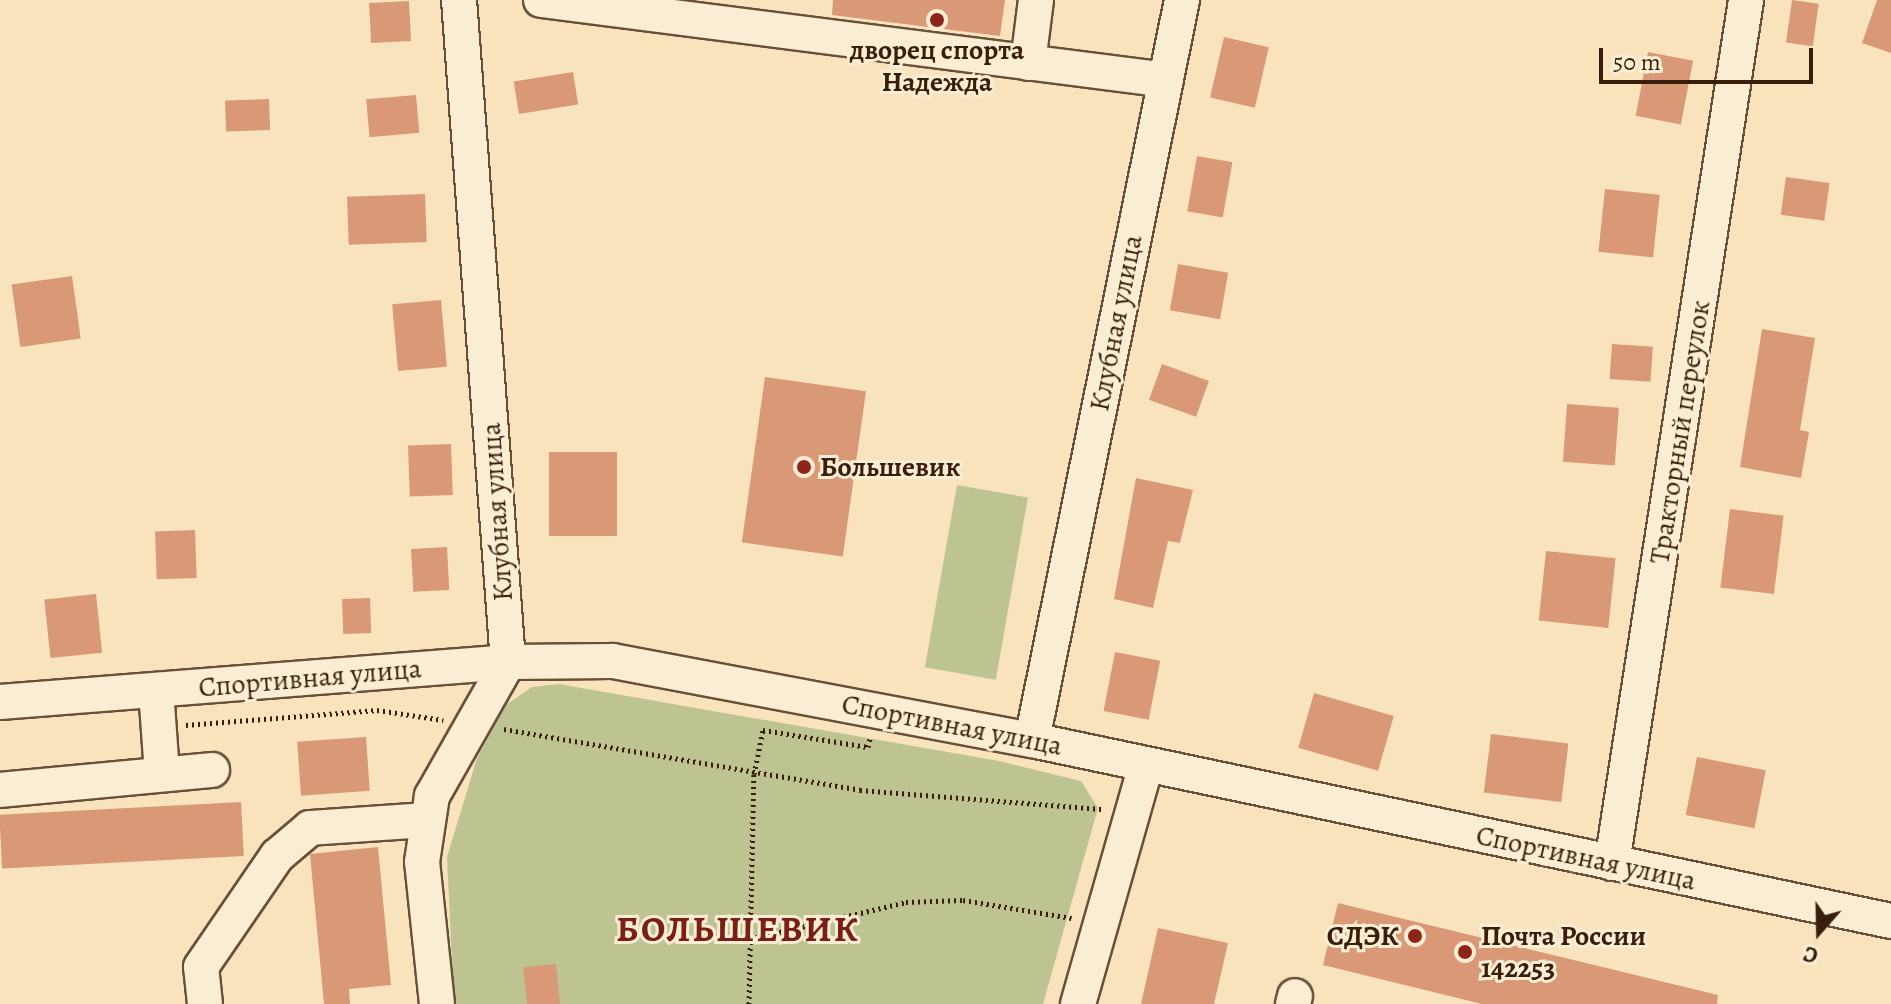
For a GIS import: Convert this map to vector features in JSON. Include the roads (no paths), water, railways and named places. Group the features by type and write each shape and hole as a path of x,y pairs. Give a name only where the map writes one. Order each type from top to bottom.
{"street":[{"name":"Клубная улица","path":"459,0 508,662"},
{"path":"1028,63 1036,0"},
{"name":"Клубная улица","path":"1032,740 1182,0"},
{"name":"Тракторный переулок","path":"1612,863 1746,0"},
{"path":"558,1 696,10 1028,63 1166,80"},
{"name":"Спортивная улица","path":"0,702 508,662 613,661 1032,740 1891,921"},
{"path":"437,1004 422,862 432,796 508,662"},
{"path":"156,690 162,774"},
{"path":"1078,1004 1146,765"},
{"path":"0,790 212,770"},
{"path":"205,1004 201,967 277,856 299,837 310,828 428,820"}],"place":[{"name":"дворец спорта Надежда","path":"937,20"},
{"name":"Большевик","path":"804,467"},
{"name":"СДЭК","path":"1415,936"},
{"name":"Почта России 142253","path":"1465,952"}],"district":[{"name":"БОЛЬШЕВИК","path":"738,929"}]}
